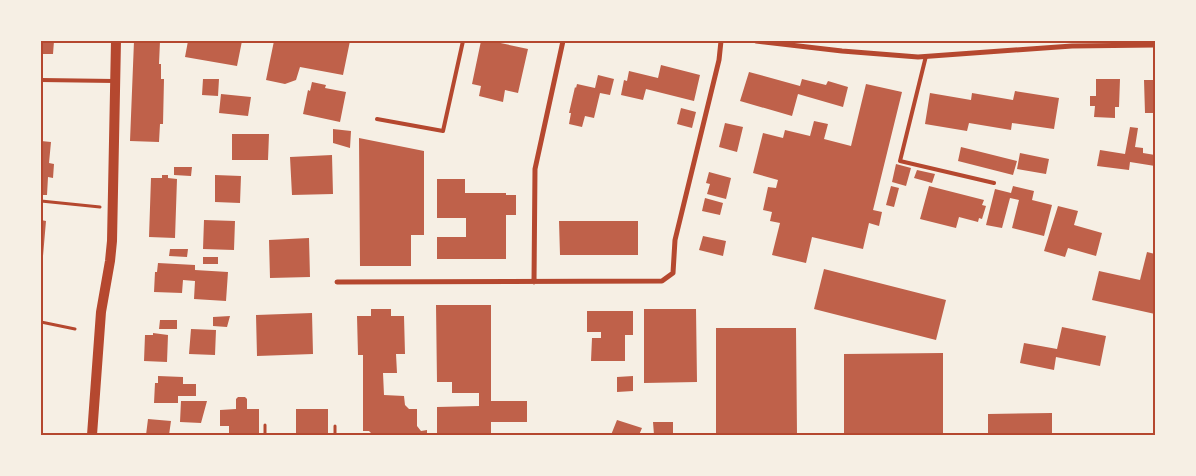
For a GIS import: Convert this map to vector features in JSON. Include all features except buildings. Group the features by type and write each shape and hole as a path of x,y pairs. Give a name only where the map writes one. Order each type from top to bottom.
{"main road":[{"path":"92,435 101,312 110,261 113,207 116,41"}],"street":[{"path":"534,282 535,169 562,41"},
{"path":"337,282 662,281 673,272 675,240 719,60 721,41"},
{"path":"756,41 842,51 926,56 1072,46 1155,45"}],"lane":[{"path":"377,119 443,131 463,41"},
{"path":"926,56 900,161 994,183"},
{"path":"41,80 115,81"}],"path":[{"path":"41,202 113,207"},
{"path":"41,322 75,329"},
{"path":"265,426 265,435"},
{"path":"335,426 335,435"}]}
